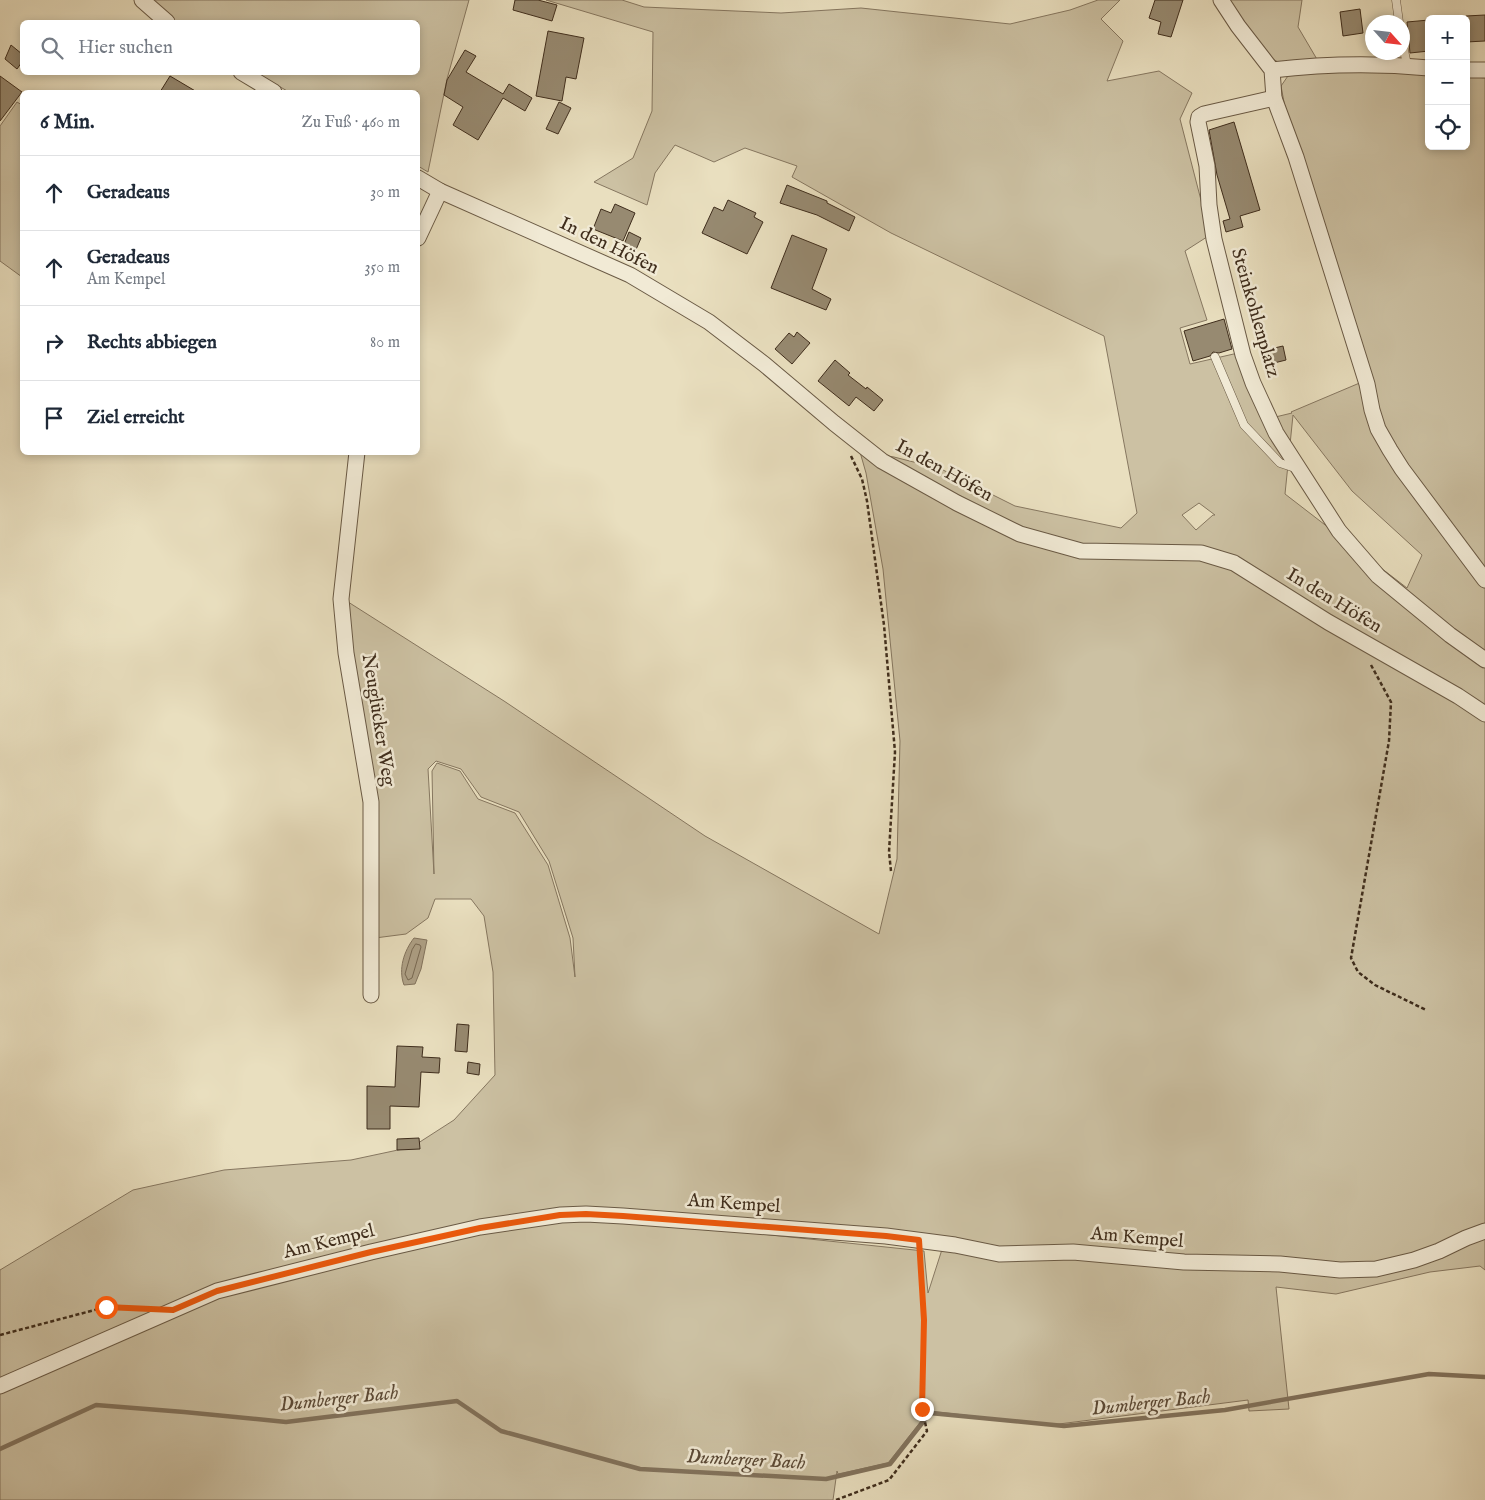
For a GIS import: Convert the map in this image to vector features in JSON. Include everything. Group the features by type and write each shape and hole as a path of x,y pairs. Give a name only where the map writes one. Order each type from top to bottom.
{"street":[{"path":"142,0 165,20"},
{"path":"1221,0 1238,26 1272,70 1274,98 1299,166 1364,374 1378,429 1402,469 1485,580"},
{"path":"1272,70 1311,66 1407,65 1425,67"},
{"path":"1470,70 1485,70"},
{"path":"246,75 271,90"},
{"name":"Steinkohlenplatz","path":"1274,98 1204,114 1198,122 1207,166 1209,205 1214,239 1243,355 1253,383 1276,433 1339,531 1378,576 1450,635 1485,660"},
{"name":"In den Höfen","path":"420,179 440,191 638,280 709,322 764,364 834,424 882,460 957,502 1020,534 1081,552 1201,553 1234,563 1328,622 1458,696 1485,714"},
{"path":"420,234 440,191"},
{"name":"Neuglücker Weg","path":"357,455 341,599 346,653 371,802 371,996"},
{"name":"Am Kempel","path":"0,1386 217,1291 380,1250 528,1219 577,1214 623,1216 886,1236 954,1245 999,1254 1073,1252 1184,1262 1280,1264 1340,1270 1376,1269 1414,1260 1485,1231"}],"lane":[{"path":"1396,0 1398,15"},
{"path":"1406,60 1407,65"},
{"path":"1215,357 1244,425 1280,463 1301,470"}],"path":[{"path":"850,454 862,479 867,501 884,625 895,752 889,852 891,871"},
{"path":"1369,660 1391,702 1389,741 1351,958 1358,972 1375,985 1426,1010"},
{"path":"836,1500 889,1480 927,1431 922,1409 924,1320 919,1240"},
{"path":"0,1335 106,1307 144,1308"}],"shaded area":[{"path":"150,0 469,0 447,79 428,172 420,167 420,90 286,90 259,75 420,75 420,20 175,20"},
{"path":"546,0 622,0 644,7 781,13 861,8 1010,24 1070,10 1098,0 1120,0 1101,19 1123,41 1107,81 1159,71 1192,93 1180,119 1210,235 1185,251 1207,320 1180,328 1190,364 1238,353 1263,420 1292,413 1369,379 1286,113 1281,86 1290,73 1384,72 1425,74 1425,150 1470,150 1470,76 1485,78 1485,1270 1480,1266 1430,1272 1336,1294 1276,1287 1289,1409 1249,1411 1248,1400 1051,1425 929,1411 888,1463 838,1474 837,1471 833,1500 0,1500 0,1270 133,1190 224,1170 351,1160 412,1147 454,1120 495,1075 493,972 484,916 471,899 435,899 428,918 406,934 375,938 376,866 345,600 504,701 705,836 879,934 897,859 900,741 883,569 866,473 860,452 894,457 941,469 1015,506 1121,528 1137,513 1104,336 891,233 792,177 797,166 745,148 714,162 675,145 655,173 647,205 594,182 633,158 652,111 653,32","holes":["1293,415 1352,491 1422,555 1407,588 1285,494","1199,503 1215,515 1196,530 1182,515","436,761 461,769 481,797 519,812 549,861 573,938 575,977 570,938 548,865 515,813 478,799 460,771 437,763 432,771 434,874 428,769","614,1210 946,1237 928,1293 924,1251 637,1221 561,1219"]},
{"path":"1227,0 1302,0 1298,27 1318,61 1278,62 1269,57"},
{"path":"17,102 20,104 20,276 0,261 0,126"}],"water":[{"path":"414,938 427,940 421,969 415,984 404,985 402,979 403,960"}],"building":[{"path":"515,0 538,0 557,5 552,21 513,10"},
{"path":"1155,0 1183,0 1171,37 1158,34 1161,22 1149,18"},
{"path":"1360,9 1363,33 1343,36 1340,12"},
{"path":"1485,15 1485,41 1470,42 1470,16"},
{"path":"1425,20 1425,51 1410,53 1410,22"},
{"path":"548,31 584,38 576,79 566,77 562,101 536,96"},
{"path":"11,45 20,52 20,65 17,69 5,59"},
{"path":"465,50 476,56 466,72 503,94 509,84 532,98 525,111 503,98 478,140 453,125 463,107 444,95 447,80"},
{"path":"0,76 20,91 20,95 0,121"},
{"path":"170,76 194,90 161,90"},
{"path":"559,102 571,108 558,134 546,129"},
{"path":"1234,122 1260,210 1240,216 1243,227 1226,232 1223,221 1230,219 1217,175 1209,130"},
{"path":"787,185 827,201 827,203 855,217 849,231 817,215 780,203"},
{"path":"728,200 756,213 754,217 763,222 747,254 702,233 714,207 723,211"},
{"path":"615,204 635,213 623,241 593,229 601,209 611,213"},
{"path":"629,232 641,238 635,252 623,247"},
{"path":"792,235 827,249 812,289 831,299 826,310 771,288"},
{"path":"1224,319 1232,349 1219,353 1213,352 1210,356 1193,361 1184,331"},
{"path":"797,332 810,343 792,364 775,349 789,333 794,337"},
{"path":"1283,346 1286,360 1274,363 1270,349"},
{"path":"835,360 850,373 848,375 883,400 874,411 856,397 849,406 818,381"},
{"path":"457,1024 469,1025 467,1052 455,1051"},
{"path":"397,1046 423,1047 422,1057 440,1058 439,1073 421,1072 419,1107 390,1106 390,1129 367,1129 367,1086 395,1087"},
{"path":"468,1062 480,1064 479,1075 467,1073"},
{"path":"419,1138 420,1149 397,1150 397,1139"}],"waterway":[{"name":"Dumberger Bach","path":"0,1449 96,1405 286,1422 457,1401 501,1431 640,1469 826,1479 890,1464 930,1413 1064,1426 1225,1410 1429,1374 1485,1377"}],"route":[{"path":"106,1307 173,1310 217,1291 371,1252 480,1228 560,1215 623,1216 919,1240 924,1320 922,1409"}]}
